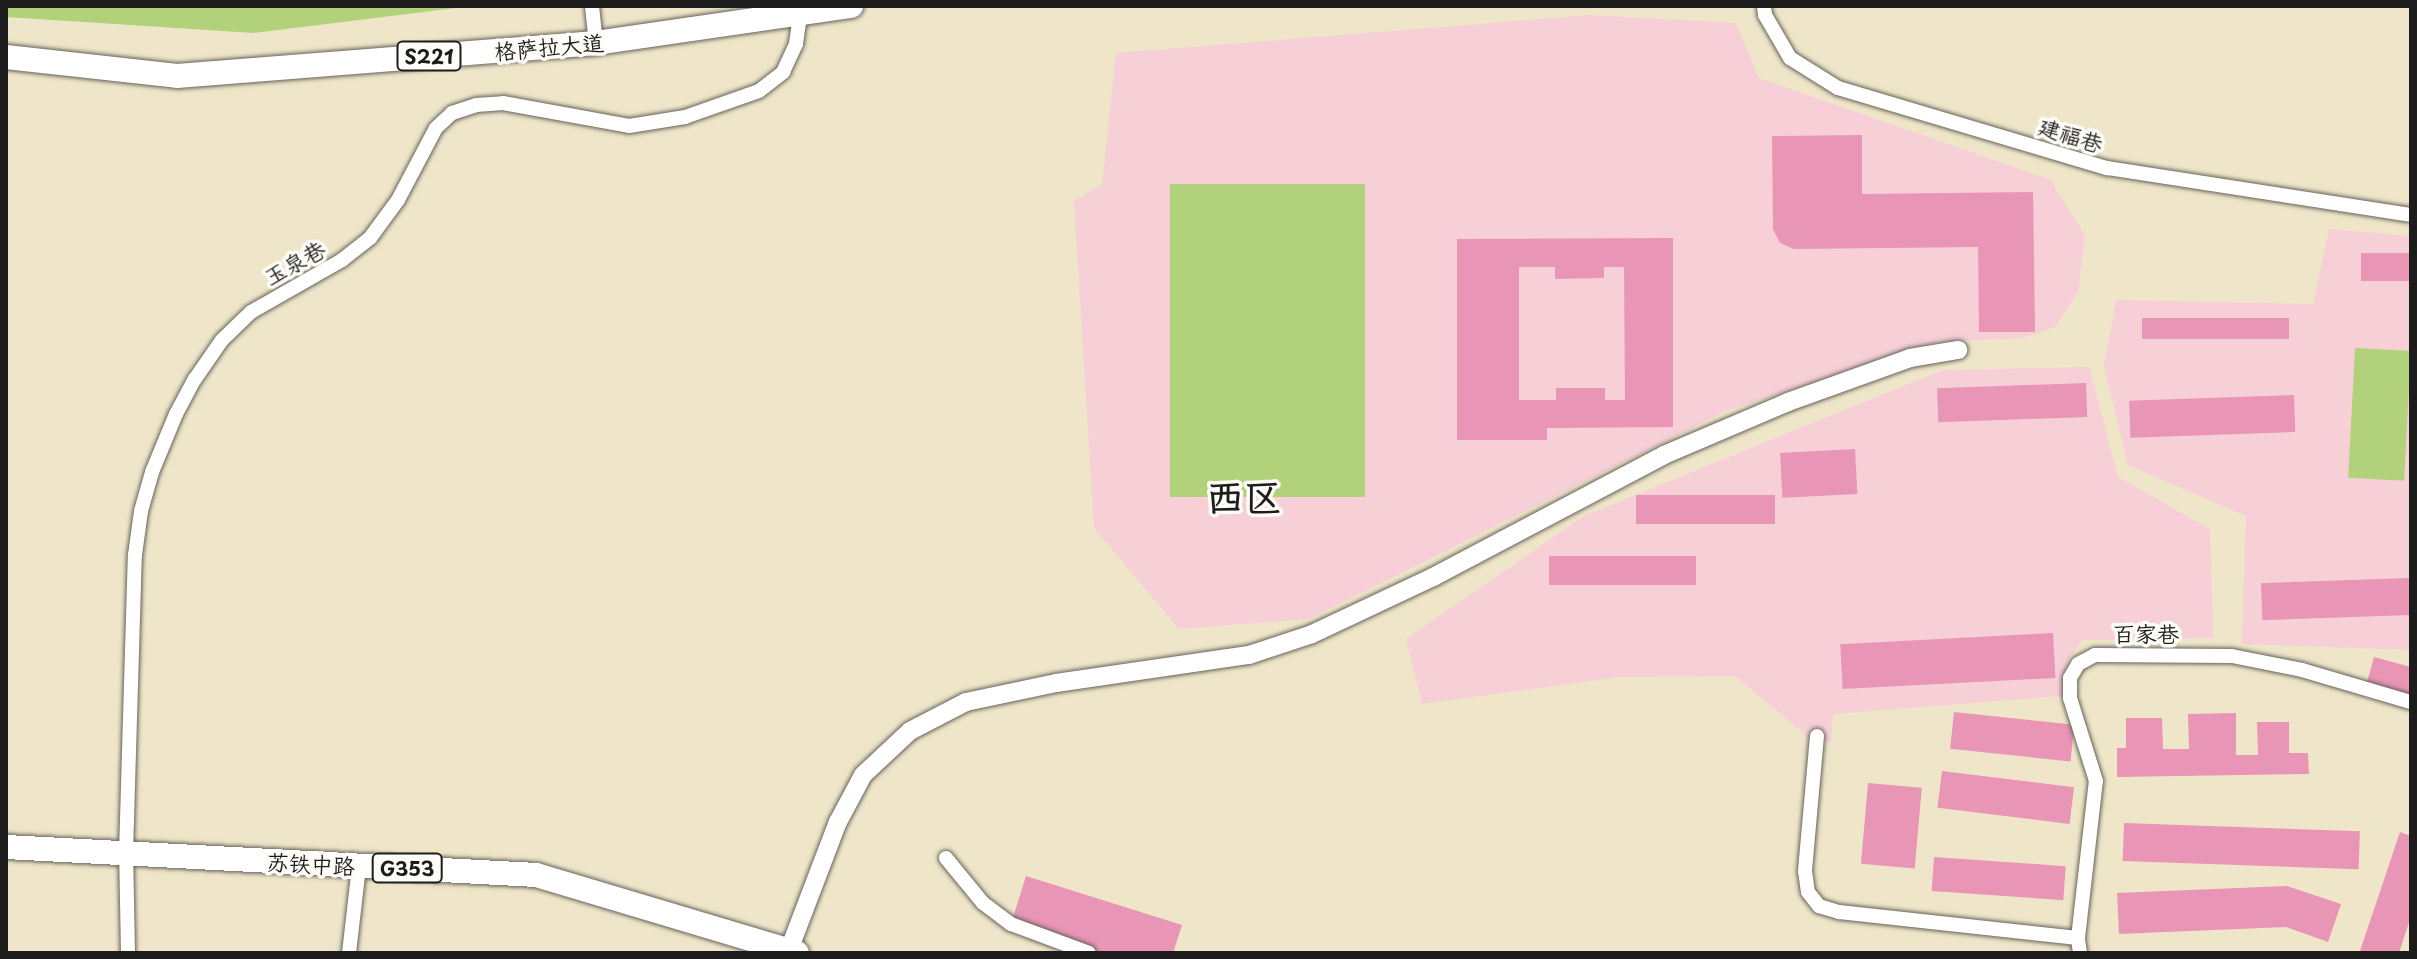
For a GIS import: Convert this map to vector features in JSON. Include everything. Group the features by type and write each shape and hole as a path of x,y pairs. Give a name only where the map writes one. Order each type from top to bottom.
{"main road":[{"name":"格萨拉大道","path":"6,57 177,76 596,43 851,6"},
{"name":"苏铁中路","path":"6,847 536,875 793,952"}],"street":[{"path":"592,6 596,43"},
{"name":"建福巷","path":"1764,6 1765,15 1790,58 1838,88 2107,168 2411,215"},
{"name":"玉泉巷","path":"128,953 126,853 135,555 141,511 152,472 176,414 222,340 251,312 342,260 370,238 398,200 436,128 452,113 476,105 503,103 629,126 685,117 759,91 783,72 796,44 800,14"},
{"path":"793,952 838,822 863,775 910,731 966,702 1056,683 1249,655 1312,634 1433,577 1664,455 1788,402 1910,358 1958,350"},
{"name":"百家巷","path":"2079,945 2096,781 2070,698 2070,678 2078,664 2095,655 2232,656 2302,670 2411,702"},
{"path":"1817,736 1805,871 1808,892 1819,906 1839,912 2079,945"},
{"path":"946,858 983,903 1011,924 1089,953"},
{"path":"349,953 359,866"}],"shaded area":[{"path":"1590,15 1736,23 1759,78 2051,180 2085,236 2078,292 2055,327 2023,338 1935,342 1726,411 1309,619 1179,629 1094,528 1074,201 1102,184 1116,53"},
{"path":"2329,229 2411,236 2411,650 2242,644 2246,516 2128,465 2104,366 2116,300 2313,304"},
{"path":"2089,367 2118,477 2210,529 2213,638 2082,640 2067,662 2062,696 1833,714 1831,742 1808,737 1735,676 1620,677 1422,704 1406,639 1584,516 1943,370"}],"green space":[{"path":"6,6 472,6 254,33 6,17"},
{"path":"1170,184 1365,184 1365,497 1170,497"},
{"path":"2355,348 2411,351 2404,481 2348,478"}],"building":[{"path":"1862,135 1862,194 2033,192 2035,332 1979,332 1978,247 1794,249 1780,243 1773,229 1772,136"},
{"path":"1673,238 1673,427 1547,428 1547,440 1457,440 1457,239","holes":["1519,267 1555,267 1555,279 1604,278 1604,267 1624,267 1625,400 1605,400 1605,388 1556,388 1556,400 1519,400"]},
{"path":"2361,253 2411,253 2411,281 2361,281"},
{"path":"2142,318 2289,318 2289,339 2142,339"},
{"path":"2086,383 2087,417 1938,422 1937,388"},
{"path":"2294,395 2295,432 2130,438 2129,401"},
{"path":"1855,449 1857,494 1782,498 1780,453"},
{"path":"1636,495 1775,495 1775,524 1636,524"},
{"path":"1549,556 1696,556 1696,585 1549,585"},
{"path":"2410,578 2411,615 2262,620 2261,583"},
{"path":"2053,633 2055,678 1843,689 1840,644"},
{"path":"2374,657 2411,667 2411,698 2366,686"},
{"path":"1954,712 2074,725 2070,761 1950,749"},
{"path":"2236,713 2236,755 2258,755 2257,722 2289,722 2289,753 2308,753 2309,774 2117,777 2117,748 2126,748 2126,718 2162,718 2163,749 2189,749 2188,714"},
{"path":"1942,771 2074,787 2069,824 1937,808"},
{"path":"1868,783 1922,788 1915,868 1861,864"},
{"path":"2124,823 2360,831 2359,869 2123,861"},
{"path":"2400,832 2411,836 2411,916 2399,953 2366,953 2360,951"},
{"path":"1934,857 2066,866 2063,900 1932,891"},
{"path":"1026,876 1182,925 1173,953 1102,953 1011,924"},
{"path":"2287,886 2341,904 2328,942 2286,927 2119,934 2117,893"}],"district":[{"name":"西区","path":"1244,496"}]}
